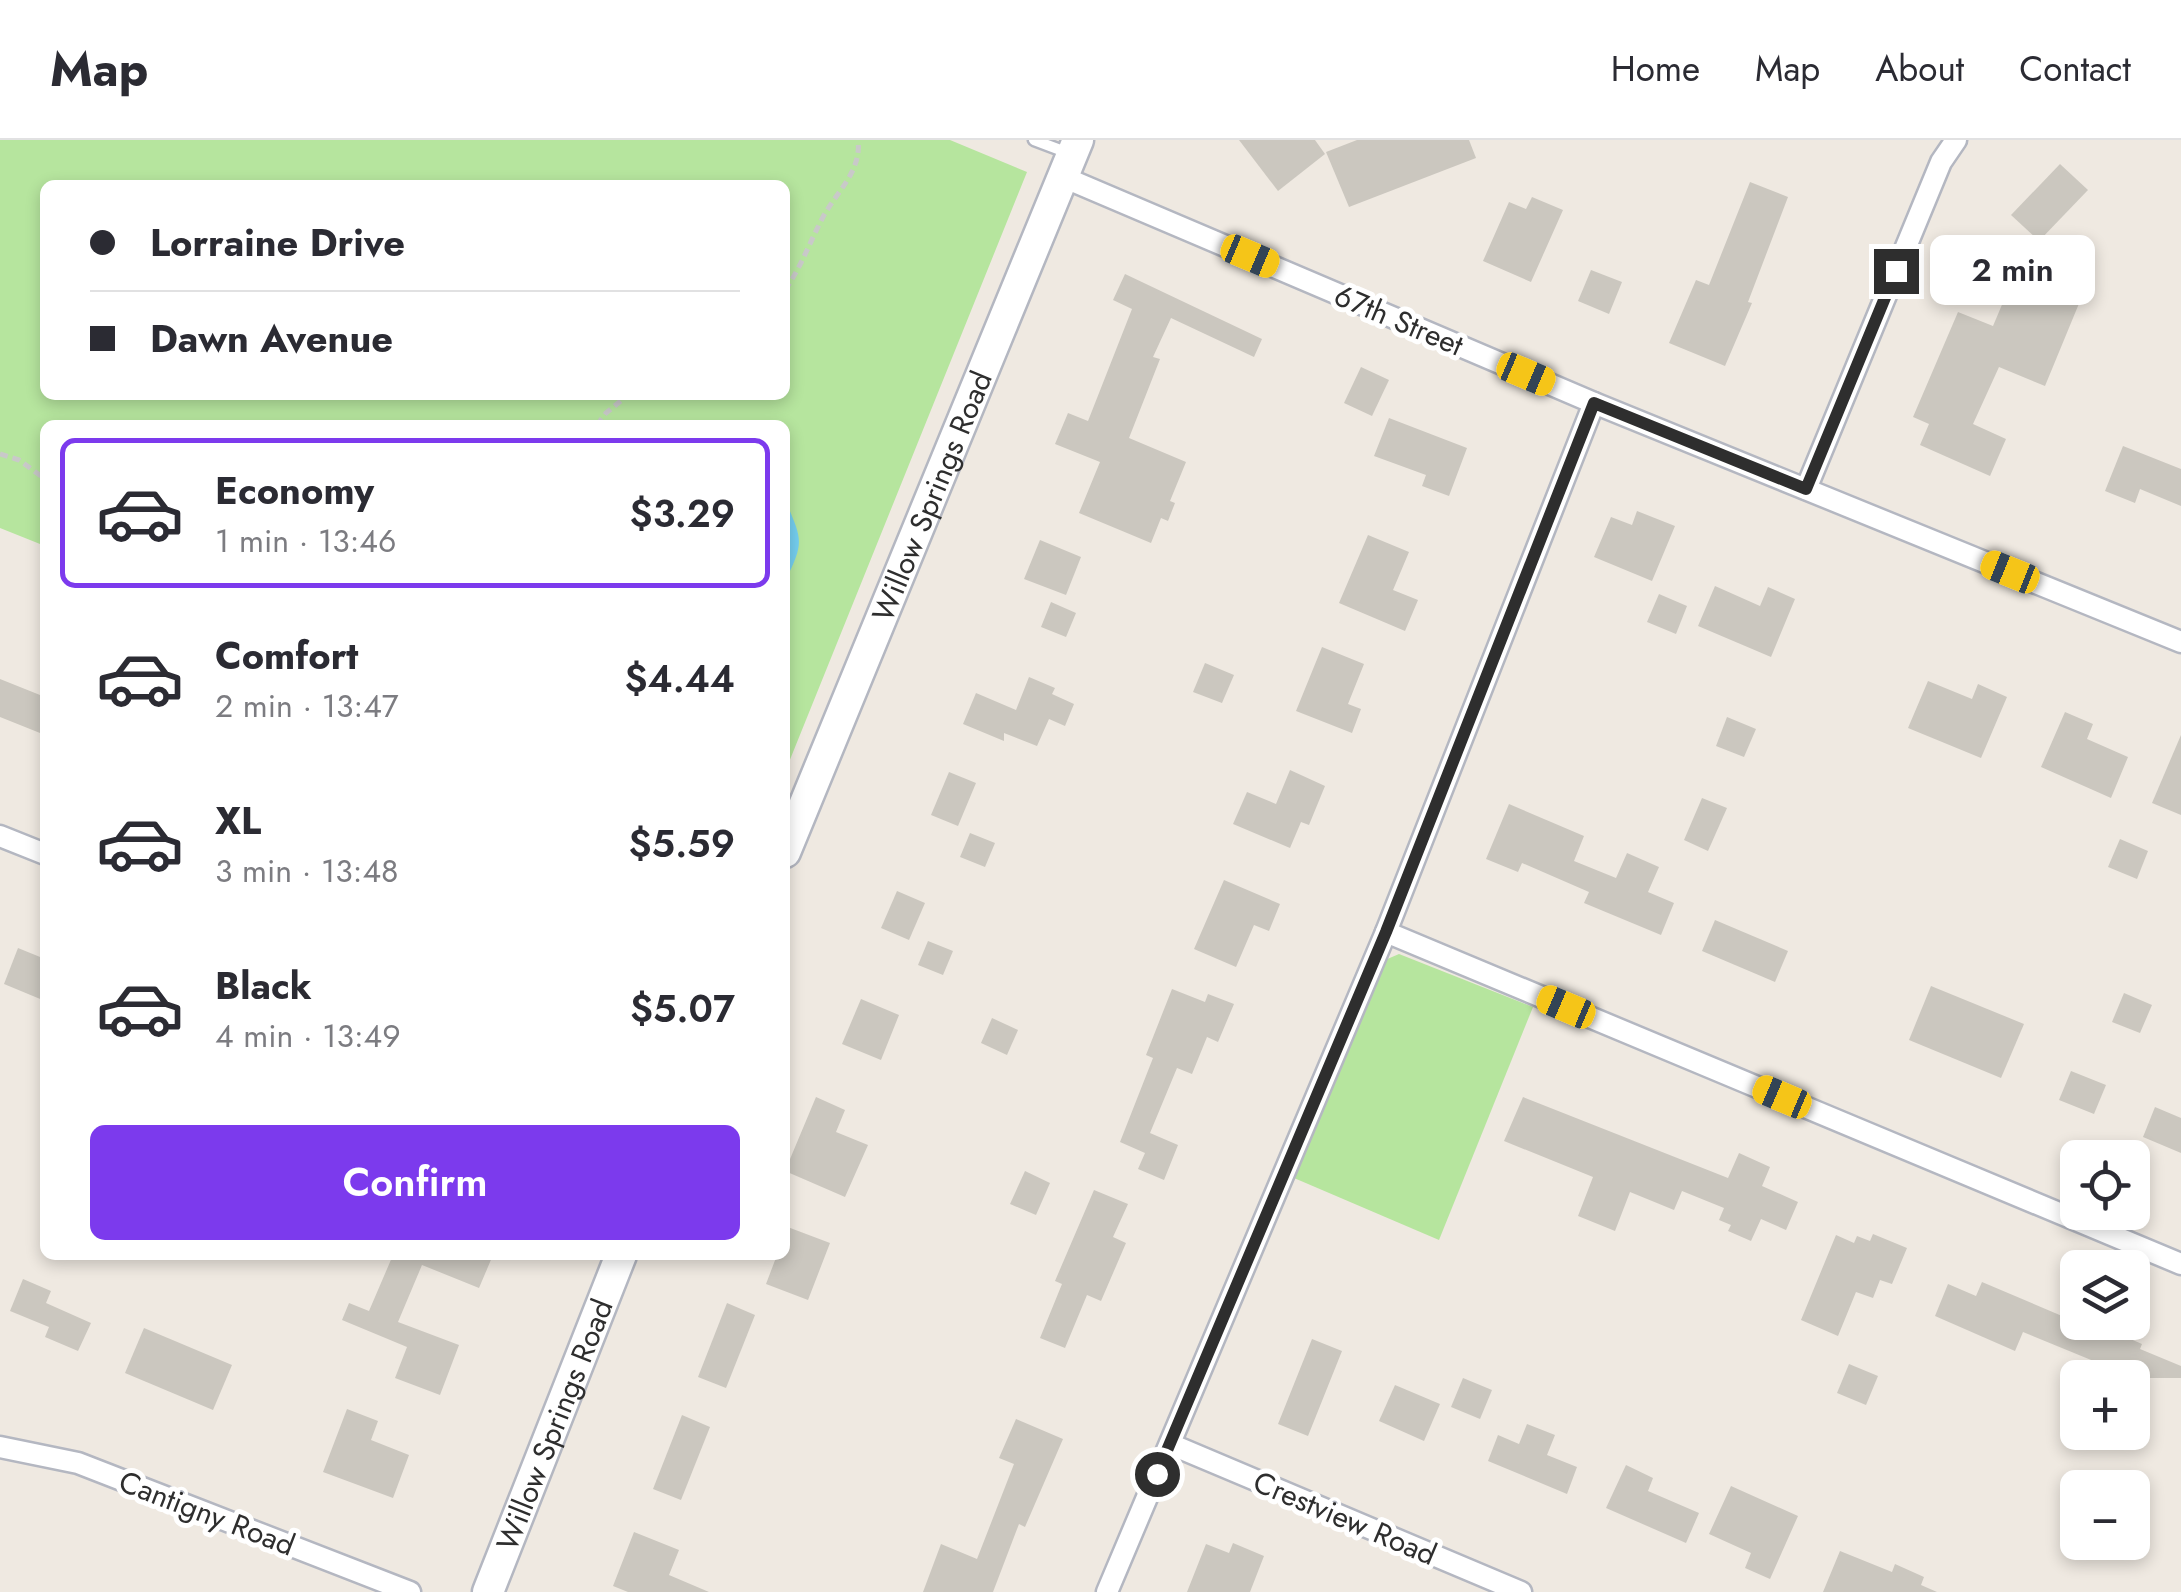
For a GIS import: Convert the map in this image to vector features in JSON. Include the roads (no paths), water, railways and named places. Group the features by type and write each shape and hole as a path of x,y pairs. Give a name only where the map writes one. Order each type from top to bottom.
{"main road":[{"name":"Willow Springs Road","path":"790,840 1071,157"},
{"name":"Willow Springs Road","path":"488,1592 619,1260"}],"street":[{"path":"1806,489 1941,162 1956,140"},
{"name":"67th Street","path":"1071,157 1594,403 2181,642"},
{"path":"1107,1592 1386,932 1594,403"},
{"path":"0,836 40,852"},
{"path":"1386,932 2181,1264"},
{"name":"Crestview Road","path":"1170,1444 1520,1592"},
{"name":"Cantigny Road","path":"0,1447 78,1463 410,1592"}],"lane":[{"path":"1034,140 1071,157"}],"water":[{"path":"790,511 799,540 790,570"}]}
